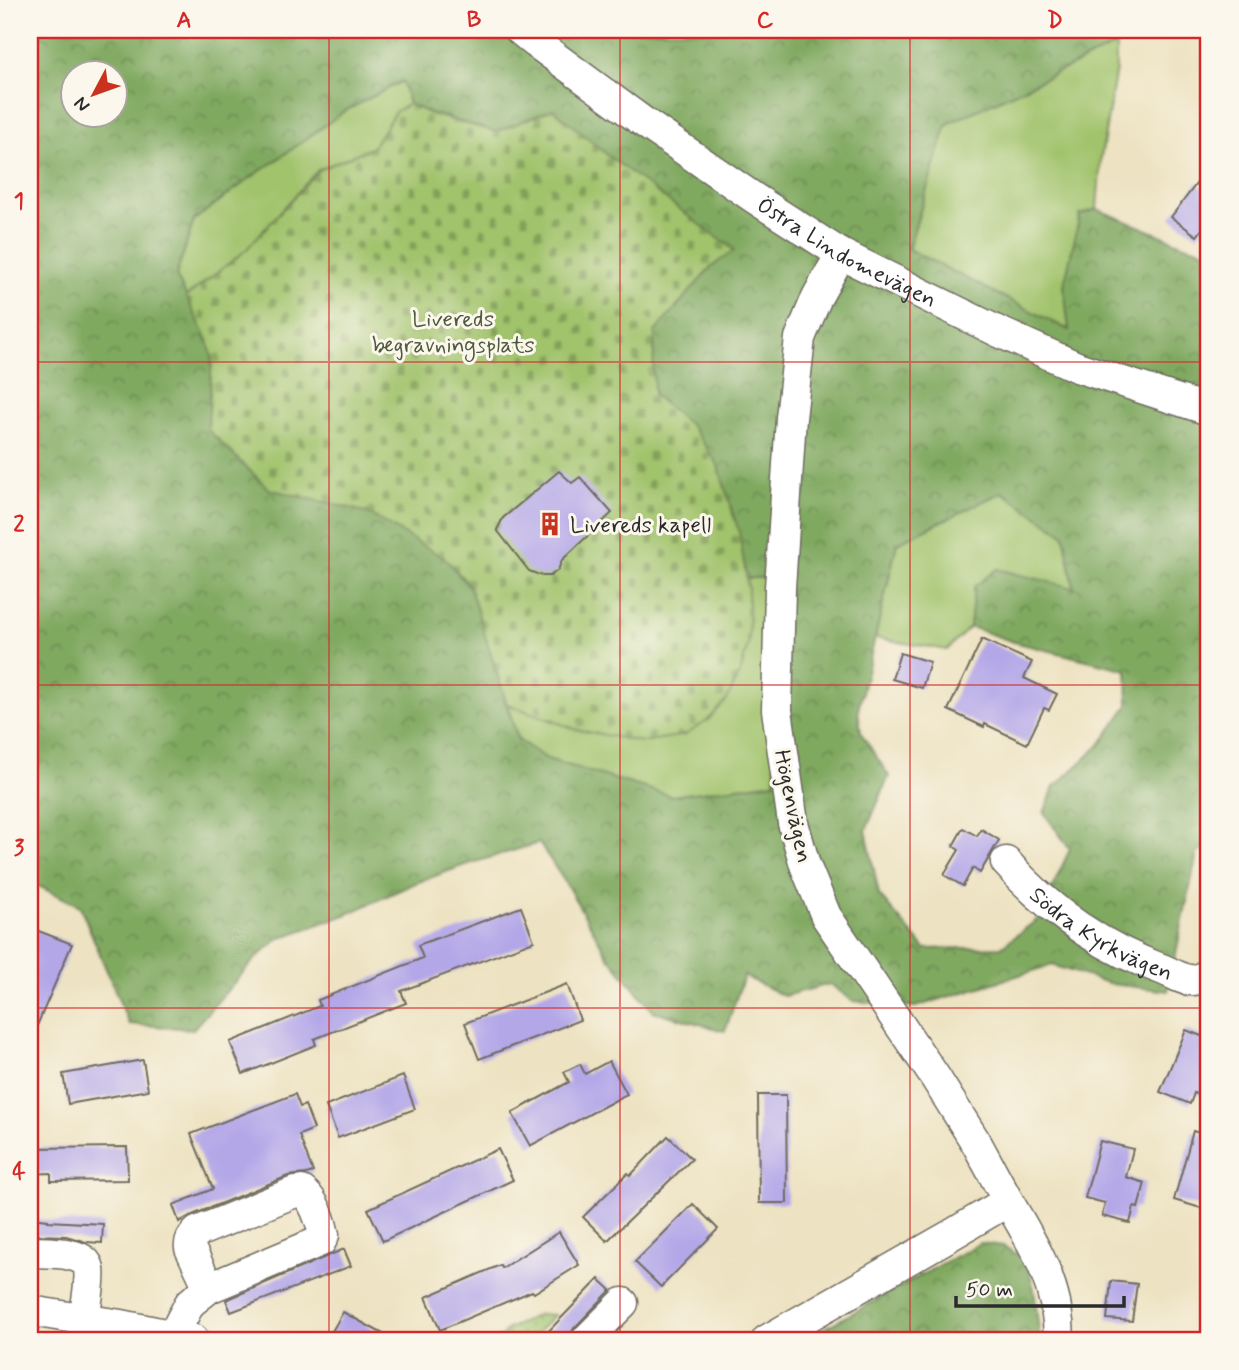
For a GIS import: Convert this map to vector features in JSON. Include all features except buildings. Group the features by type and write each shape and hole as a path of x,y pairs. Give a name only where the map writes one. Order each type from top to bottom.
{"street":[{"name":"Östra Lindomevägen","path":"520,30 642,121 841,254 1066,362 1209,410"},
{"name":"Högenvägen","path":"841,254 817,297 800,338 791,418 780,589 777,710 793,823 805,865 826,916 935,1077 977,1144 1008,1201"},
{"name":"Södra Kyrkvägen","path":"1006,862 1052,908 1092,936 1137,961 1190,980 1209,975"},
{"path":"767,1340 1008,1201 1032,1243 1054,1292 1059,1340"},
{"path":"30,1252 78,1256 86,1261 89,1270 84,1319"},
{"path":"186,1338 179,1324 190,1303 209,1288"},
{"path":"586,1340 623,1303"},
{"path":"30,1311 186,1338"}],"green space":[{"path":"30,30 1155,30 1116,45 947,124 908,249 1069,330 1064,286 1080,215 1097,209 1182,244 1209,252 1209,843 1197,854 1168,991 1111,984 1052,965 915,1007 853,1001 830,984 784,996 744,976 725,1031 653,1011 608,956 539,843 462,866 413,884 345,915 280,938 257,957 193,1029 129,1024 80,906 30,882","holes":["402,81 409,104 430,113 496,132 734,250 710,268 655,332 653,368 660,664 706,581 788,576 775,782 671,796 547,759 518,740 470,588 446,559 366,512 269,489 208,430 212,357 208,340 176,276 194,220 343,112","1002,492 1064,534 1074,588 997,569 974,587 970,627 1014,642 1127,670 1128,705 1099,746 1054,787 1044,813 1070,849 1038,919 1001,947 925,949 879,895 866,830 889,776 861,733 858,710 897,543"]},
{"path":"1116,45 1116,69 1101,157 1097,209 1080,215 1064,286 1070,331 908,250 947,124"},
{"path":"402,81 409,104 395,112 373,147 318,170 246,250 186,297 176,276 194,220 343,112"},
{"name":"Livereds begravningsplats","path":"409,104 430,114 496,132 553,109 611,158 734,250 710,268 655,332 654,395 691,426 717,463 739,532 748,588 749,641 741,670 727,700 707,721 685,735 642,742 578,730 507,704 469,585 446,559 366,512 269,489 208,430 212,357 208,340 186,297 246,250 318,170 373,147 395,112"},
{"path":"1002,492 1064,534 1075,588 975,587 970,627 947,650 875,638 897,543"},
{"path":"775,577 775,782 671,796 547,759 518,740 507,704 578,730 749,641 747,578"},
{"path":"980,1243 1003,1246 1026,1260 1034,1289 1040,1340 803,1340"},
{"path":"540,1314 555,1315 530,1340 490,1340 502,1337 506,1330"}],"place":[{"name":"Livereds kapell","path":"550,524"}]}
